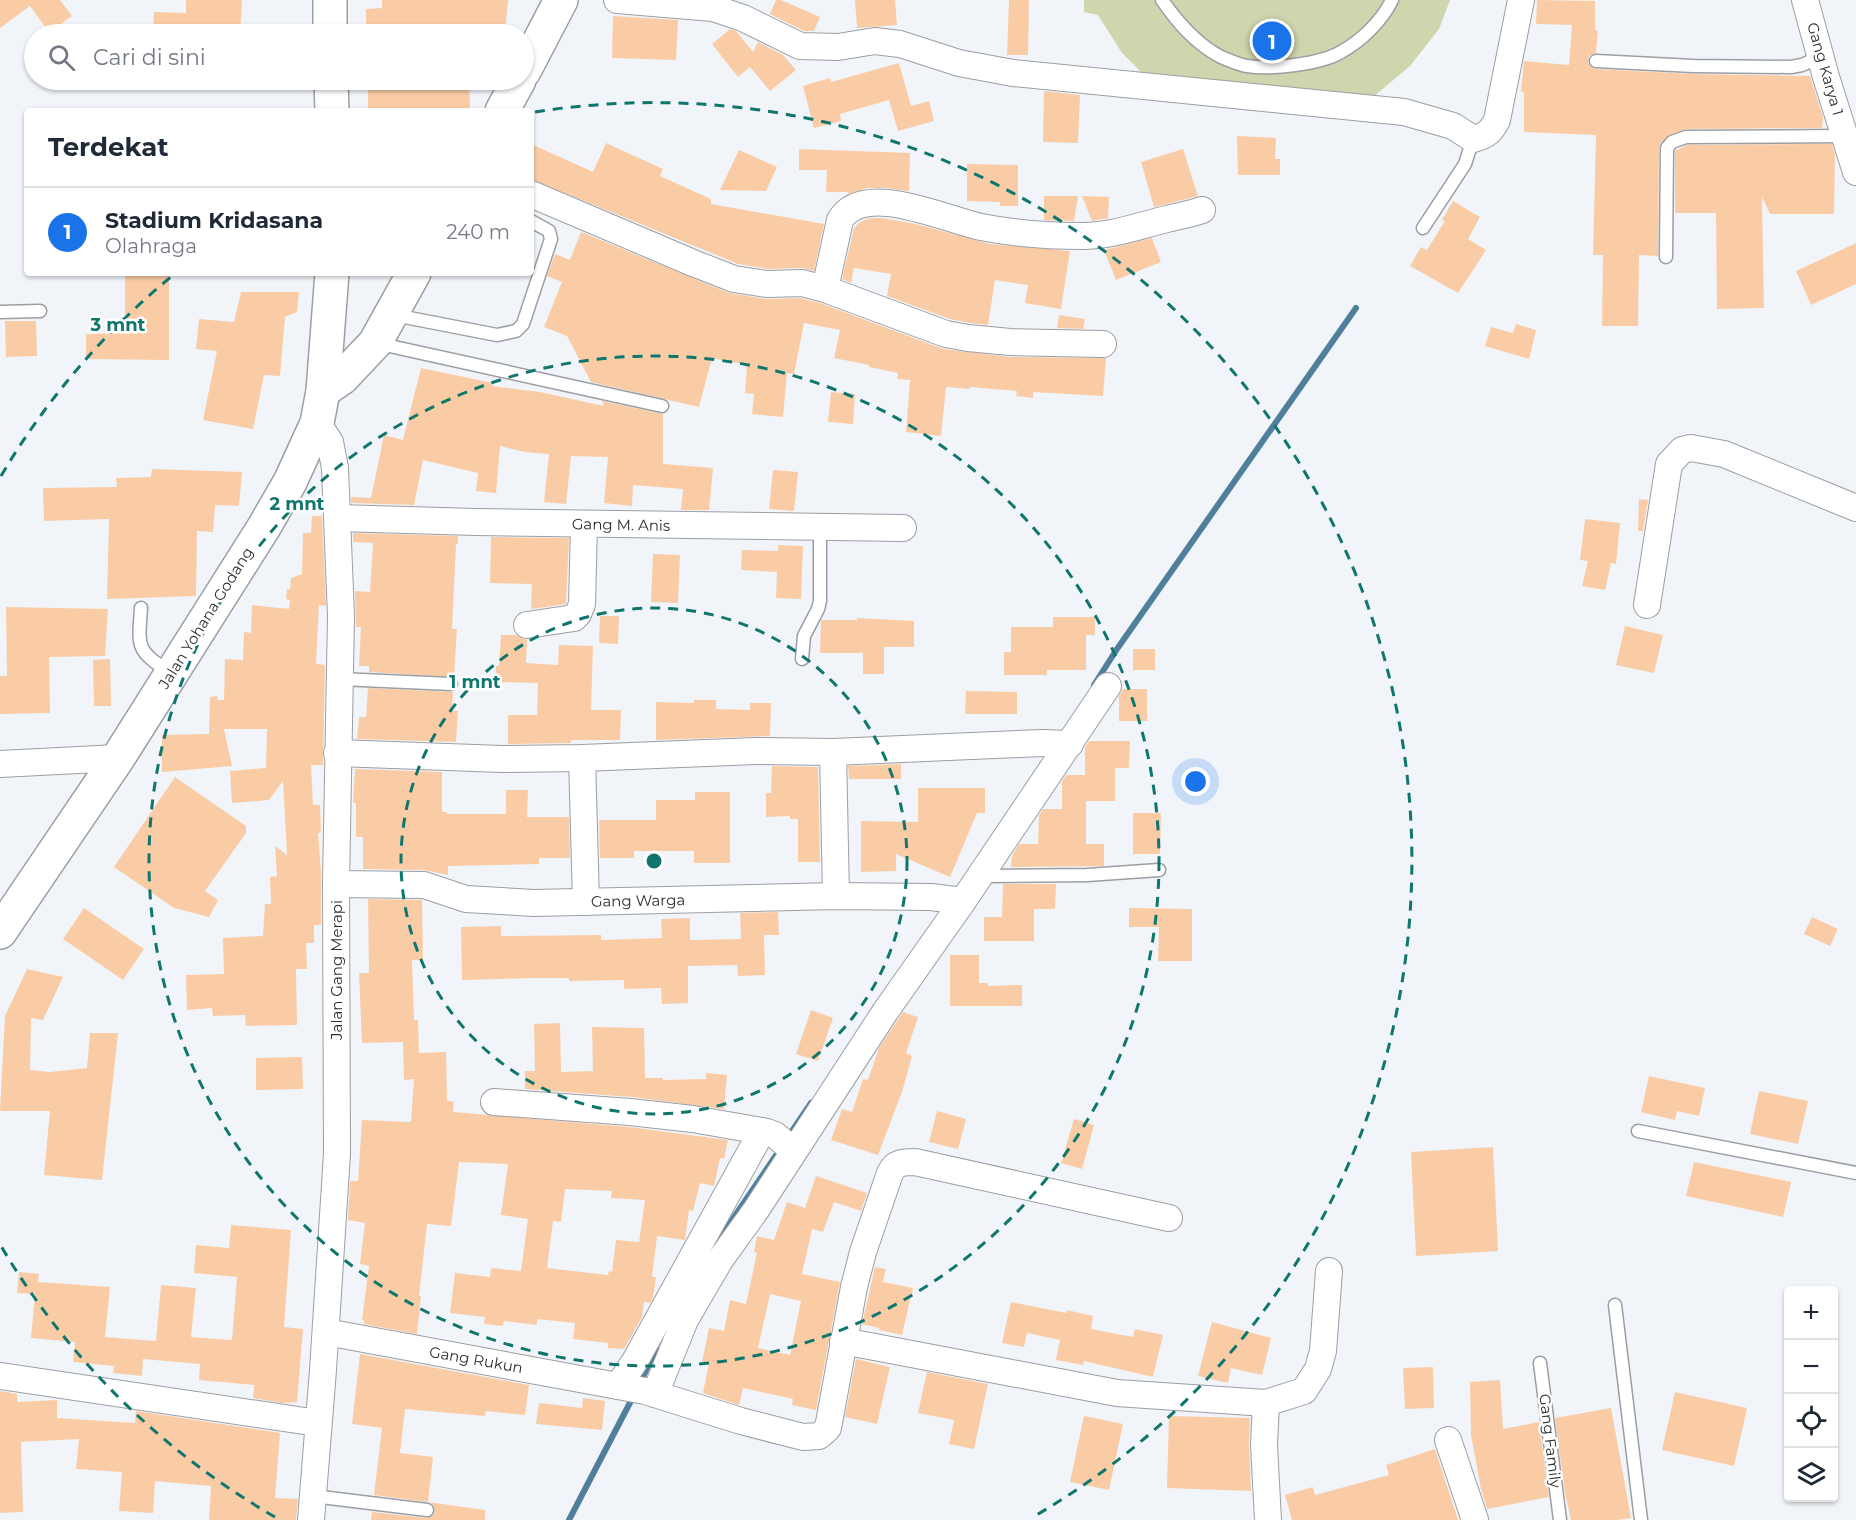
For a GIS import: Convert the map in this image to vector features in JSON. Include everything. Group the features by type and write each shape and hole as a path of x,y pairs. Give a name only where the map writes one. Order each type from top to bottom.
{"main road":[{"path":"330,0 330,24"},
{"path":"534,52 561,0"},
{"path":"331,90 332,108"},
{"path":"504,108 514,90"},
{"name":"Jalan Yohana Godang","path":"0,932 118,758 290,482 317,423 323,391 332,276"},
{"path":"323,391 342,378 375,343 412,276"}],"street":[{"path":"617,0 713,8 743,18 800,46 838,47 875,41 900,45 959,63 1013,73 1404,112 1453,126 1473,139 1483,137 1492,131 1497,120 1521,0"},
{"name":"Gang Karya 1","path":"1805,0 1822,56 1846,105 1844,136 1856,172"},
{"path":"534,195 734,279 767,284 802,284 825,289 946,334 968,338 1010,342 1103,344"},
{"path":"825,289 840,220 845,212 865,203 917,207 998,230 1078,236 1112,234 1202,210"},
{"name":"Jalan Gang Merapi","path":"312,1508 337,1154 336,884 341,616 335,468 327,434 317,423"},
{"path":"1647,605 1669,464 1682,450 1691,448 1724,454 1856,508"},
{"name":"Gang M. Anis","path":"338,518 903,528"},
{"path":"527,625 574,618 578,615 582,604 584,524"},
{"path":"636,1390 635,1361 780,1141 885,1012 954,899 979,876 1058,743 1108,686"},
{"path":"338,753 502,759 582,758 756,751 832,752 1058,743"},
{"path":"832,752 836,896"},
{"path":"0,764 118,758"},
{"path":"582,758 586,902"},
{"name":"Gang Warga","path":"336,884 424,885 466,899 534,903 836,896 954,899"},
{"path":"494,1102 693,1119 780,1141"},
{"path":"636,1390 685,1320 720,1260 756,1210 780,1141"},
{"name":"Gang Rukun","path":"326,1332 636,1390 802,1437 819,1436 828,1428 843,1341 863,1252 892,1168 902,1162 915,1162 1169,1218"},
{"path":"843,1341 1117,1393 1266,1403 1304,1390 1318,1369 1323,1351 1329,1272"},
{"path":"2,1376 318,1423"},
{"path":"1266,1403 1264,1444 1268,1520"},
{"path":"1448,1440 1475,1520"}],"lane":[{"path":"1162,0 1185,31 1221,57 1247,66 1321,61 1341,52 1376,23 1392,0"},
{"path":"1596,61 1693,66 1791,67 1822,56"},
{"path":"1666,257 1667,148 1672,142 1686,137 1844,136"},
{"path":"1423,228 1465,164 1473,139"},
{"path":"390,314 497,335 516,331 523,324 551,238 549,231 534,223"},
{"path":"0,312 40,311"},
{"path":"375,343 662,406"},
{"path":"802,659 804,636 820,601 820,527"},
{"path":"141,608 139,639 142,651 171,674"},
{"path":"339,680 451,684"},
{"path":"979,876 1087,875 1159,870"},
{"path":"1638,1131 1856,1173"},
{"path":"1615,1305 1641,1520"},
{"name":"Gang Family","path":"1540,1363 1560,1520"},
{"path":"312,1508 427,1510"}],"green space":[{"path":"1084,0 1450,0 1439,29 1410,66 1367,102 1149,80 1122,53 1098,15 1084,12"}],"building":[{"path":"0,0 60,0 72,16 60,24 43,24 30,6 0,28"},
{"path":"186,0 242,0 241,24 153,24 154,12 186,13"},
{"path":"382,0 508,0 506,24 366,24 366,9 382,8"},
{"path":"776,0 781,0 820,17 814,31 804,31 770,14"},
{"path":"855,0 895,0 897,25 857,28"},
{"path":"1009,0 1029,0 1028,55 1007,55"},
{"path":"1537,0 1595,1 1595,30 1598,31 1596,53 1589,56 1588,61 1589,65 1595,69 1693,74 1810,76 1823,117 1822,128 1686,129 1669,135 1661,143 1659,148 1658,256 1639,255 1638,326 1602,326 1603,255 1593,255 1596,135 1524,132 1524,92 1521,92 1524,61 1569,65 1572,25 1536,24"},
{"path":"613,16 678,20 676,60 612,58"},
{"path":"730,29 736,31 753,52 758,42 783,55 796,70 770,91 750,67 738,77 712,44"},
{"path":"899,63 911,106 929,101 934,121 898,131 889,100 840,114 841,121 814,128 803,86 830,78 831,82"},
{"path":"368,90 469,90 470,108 368,108"},
{"path":"1044,91 1080,95 1078,143 1043,142"},
{"path":"1237,136 1276,138 1275,159 1280,159 1280,175 1238,175"},
{"path":"606,143 663,169 660,176 711,199 711,204 824,224 814,271 802,268 768,269 738,264 534,180 534,145 593,172"},
{"path":"1832,144 1835,154 1834,214 1770,214 1762,197 1764,308 1717,309 1716,213 1675,213 1675,151 1687,145"},
{"path":"799,149 910,153 909,191 867,188 848,194 848,192 826,192 827,170 799,170"},
{"path":"1183,149 1198,196 1154,207 1141,162"},
{"path":"739,150 777,167 766,191 720,190"},
{"path":"967,164 1018,165 1018,206 1000,206 1000,202 967,201"},
{"path":"1044,196 1078,196 1074,221 1044,220"},
{"path":"1082,196 1109,197 1108,218 1092,221"},
{"path":"1453,201 1480,217 1468,239 1486,250 1458,293 1410,266 1421,247 1427,250 1445,221 1442,220"},
{"path":"870,218 916,224 990,244 1070,251 1061,309 1025,303 1028,285 995,280 988,325 970,323 950,319 887,296 891,274 854,268 851,283 842,279 854,228 860,222"},
{"path":"581,232 729,293 765,299 800,298 820,303 943,349 1010,357 1106,358 1103,396 1033,392 1033,398 1016,396 1017,391 946,387 941,436 906,432 910,380 897,379 898,373 834,358 840,330 804,323 794,374 787,373 783,417 752,414 754,394 745,393 747,365 712,358 699,407 591,382 567,336 544,327 562,282 547,276 555,254 570,260"},
{"path":"1152,238 1161,262 1116,280 1104,250"},
{"path":"1856,243 1856,284 1811,305 1796,271"},
{"path":"125,276 169,276 169,360 86,359 86,334 125,333"},
{"path":"241,292 299,292 297,312 285,317 280,376 264,375 253,429 203,420 217,351 196,349 199,319 234,322"},
{"path":"1059,315 1085,319 1083,329 1057,328"},
{"path":"5,321 36,321 37,356 6,357"},
{"path":"1516,324 1536,330 1529,359 1485,346 1491,327 1513,333"},
{"path":"421,368 493,383 492,386 540,392 604,406 602,401 663,414 663,464 713,468 709,510 681,510 683,489 633,485 632,506 604,503 608,457 571,456 566,504 544,502 549,454 525,452 500,446 496,493 476,491 478,473 423,460 414,505 351,503 351,497 371,498 384,435 403,440"},
{"path":"831,392 855,394 853,424 828,422"},
{"path":"152,469 242,472 239,506 215,505 213,532 197,531 196,596 107,599 109,519 44,521 43,488 117,487 116,478 151,477"},
{"path":"773,470 798,472 794,511 769,509"},
{"path":"1639,499 1648,500 1643,531 1638,531"},
{"path":"312,516 322,516 326,606 319,605 316,664 325,665 323,765 311,765 313,805 320,805 321,833 318,833 321,925 314,925 314,943 306,943 307,969 296,969 297,1025 246,1026 245,1015 213,1016 212,1008 187,1010 186,975 224,974 223,938 263,936 265,904 271,904 270,877 277,876 275,846 287,855 283,781 269,800 232,803 230,771 266,768 267,729 224,729 232,766 162,772 162,735 209,734 210,697 217,696 218,700 224,700 225,659 243,660 244,632 251,633 252,605 289,609 290,600 286,599 287,589 290,589 291,578 302,574 303,533 311,533"},
{"path":"1585,519 1620,523 1616,564 1611,563 1605,590 1582,586 1588,561 1580,560"},
{"path":"353,533 458,536 452,629 457,629 454,677 369,672 369,666 359,666 361,627 356,627 355,591 370,592 373,543 353,542"},
{"path":"491,537 569,538 566,604 531,609 532,584 490,583"},
{"path":"778,545 803,546 801,599 776,598 777,572 741,570 742,550 778,551"},
{"path":"653,554 680,555 678,603 651,602"},
{"path":"6,607 108,609 105,656 49,657 50,713 0,714 0,676 7,676"},
{"path":"600,616 619,616 618,644 599,643"},
{"path":"1053,617 1095,617 1095,635 1086,635 1086,670 1047,670 1047,675 1004,675 1004,652 1011,652 1011,627 1053,627"},
{"path":"857,618 914,621 914,647 884,647 884,674 863,674 863,653 820,653 821,620 857,620"},
{"path":"1625,626 1663,635 1654,673 1616,665"},
{"path":"501,635 516,635 527,640 526,663 558,665 559,645 593,646 591,710 621,710 620,740 508,744 508,715 537,715 538,683 495,682 496,666 499,666"},
{"path":"1133,649 1155,649 1155,670 1133,670"},
{"path":"110,659 111,706 94,706 93,660"},
{"path":"368,688 453,692 452,710 458,711 456,742 357,739 359,717 366,717"},
{"path":"1123,689 1147,689 1147,721 1119,721 1119,696"},
{"path":"966,691 1017,692 1017,714 965,714"},
{"path":"694,700 716,700 716,709 750,710 750,703 771,703 770,736 656,740 656,702 694,703"},
{"path":"1089,741 1130,741 1129,768 1115,768 1115,801 1086,801 1086,844 1104,844 1104,866 1011,867 1012,856 1019,844 1038,844 1039,815 1043,809 1062,809 1062,781 1066,775 1085,775 1085,747"},
{"path":"901,764 901,779 849,779 848,766"},
{"path":"772,766 818,767 820,862 798,862 798,819 790,819 790,816 766,817 766,793 771,793"},
{"path":"355,769 442,772 442,812 447,812 447,814 506,814 506,790 528,790 527,817 569,817 570,858 539,858 539,864 448,866 448,875 424,870 363,869 363,837 356,837 356,803 353,803"},
{"path":"175,777 246,826 246,833 205,891 218,900 209,917 174,908 114,867"},
{"path":"918,788 985,788 985,813 977,813 950,877 896,854 896,871 861,872 861,821 918,822"},
{"path":"695,792 730,792 730,863 694,863 694,851 634,851 634,858 600,858 599,820 656,820 656,800 695,800"},
{"path":"1133,813 1161,813 1160,854 1133,854"},
{"path":"1003,884 1056,884 1055,909 1034,909 1034,941 984,941 984,917 1002,917"},
{"path":"368,899 422,900 423,960 412,960 414,1020 418,1020 419,1053 446,1052 447,1101 454,1102 453,1112 629,1127 728,1140 724,1159 720,1158 714,1186 700,1183 693,1211 689,1210 685,1240 657,1236 652,1277 656,1277 653,1297 650,1303 644,1302 642,1317 624,1349 608,1348 608,1343 573,1339 575,1323 537,1319 537,1325 504,1321 503,1326 484,1324 485,1317 450,1313 455,1273 490,1277 491,1268 521,1271 528,1219 501,1215 508,1164 459,1162 451,1226 427,1224 417,1334 364,1324 362,1320 369,1266 360,1264 365,1223 348,1220 350,1181 358,1181 362,1120 411,1122 414,1079 404,1080 403,1042 362,1043 359,973 369,973","holes":["565,1189 612,1191 611,1198 645,1200 639,1242 616,1240 612,1272 609,1271 608,1275 547,1268 553,1221 561,1222"]},
{"path":"84,908 144,949 123,980 63,939"},
{"path":"1129,908 1192,909 1192,961 1158,961 1159,927 1129,927"},
{"path":"778,912 779,935 764,935 765,975 738,976 737,965 688,966 688,1003 662,1004 661,988 624,989 624,980 569,981 569,978 532,978 462,980 461,927 501,926 501,936 601,935 601,940 662,938 661,919 690,918 690,940 741,939 740,913"},
{"path":"1812,917 1838,929 1830,946 1804,934"},
{"path":"950,955 979,955 979,983 988,983 988,986 1022,985 1022,1006 950,1006"},
{"path":"27,969 63,977 43,1020 31,1018 30,1070 50,1072 87,1068 90,1033 118,1033 102,1180 44,1175 50,1111 0,1111 5,1016"},
{"path":"811,1010 833,1018 818,1061 796,1054"},
{"path":"903,1012 918,1017 906,1053 912,1056 902,1092 878,1155 831,1140 842,1109 852,1112 863,1079 868,1080 879,1048"},
{"path":"560,1023 561,1072 593,1071 592,1027 644,1028 645,1078 706,1079 706,1073 727,1075 724,1109 632,1097 525,1089 525,1071 535,1071 534,1024"},
{"path":"302,1057 303,1089 256,1090 256,1058"},
{"path":"1649,1076 1705,1088 1699,1116 1677,1111 1675,1120 1641,1112"},
{"path":"1759,1091 1808,1101 1798,1144 1750,1134"},
{"path":"937,1111 966,1119 958,1149 929,1142"},
{"path":"1074,1119 1094,1125 1082,1169 1061,1163"},
{"path":"1493,1147 1498,1251 1416,1256 1411,1152"},
{"path":"1694,1162 1791,1182 1783,1217 1686,1196"},
{"path":"816,1176 867,1193 861,1211 834,1202 823,1232 812,1229 802,1274 840,1282 816,1410 792,1405 793,1399 743,1388 739,1405 703,1393 709,1363 702,1362 709,1328 724,1331 730,1300 746,1304 757,1253 754,1252 757,1236 774,1240 787,1202 805,1208","holes":["770,1294 801,1301 790,1355 758,1348"]},
{"path":"231,1225 291,1230 284,1327 303,1329 297,1402 282,1403 253,1398 254,1385 199,1380 200,1364 143,1359 142,1376 113,1373 114,1366 73,1362 75,1342 31,1338 35,1294 17,1293 19,1272 39,1274 38,1282 110,1287 105,1337 156,1341 161,1285 196,1288 191,1337 232,1340 237,1277 194,1273 196,1245 229,1248"},
{"path":"875,1267 886,1269 883,1282 913,1288 902,1335 862,1324"},
{"path":"1011,1302 1093,1316 1091,1329 1133,1337 1135,1329 1163,1335 1153,1377 1084,1361 1083,1365 1056,1360 1060,1340 1027,1333 1024,1347 1002,1343"},
{"path":"1212,1322 1271,1338 1262,1375 1231,1368 1228,1383 1198,1376"},
{"path":"360,1354 529,1385 525,1415 486,1411 485,1416 405,1409 400,1453 433,1457 428,1502 374,1495 382,1428 352,1424"},
{"path":"856,1359 890,1367 877,1424 845,1417"},
{"path":"1433,1367 1434,1408 1405,1409 1403,1368"},
{"path":"927,1372 988,1384 974,1449 949,1444 954,1420 918,1413"},
{"path":"1500,1380 1503,1429 1539,1422 1549,1497 1487,1509 1471,1435 1470,1382"},
{"path":"0,1391 17,1394 17,1402 57,1400 57,1418 135,1423 136,1411 280,1433 275,1498 298,1499 296,1520 209,1520 211,1486 155,1481 153,1513 119,1511 122,1472 76,1469 79,1439 21,1442 23,1512 0,1513"},
{"path":"1675,1392 1747,1408 1734,1466 1662,1450"},
{"path":"583,1398 605,1401 602,1430 536,1424 539,1403 582,1408"},
{"path":"1611,1408 1631,1518 1571,1520 1555,1418"},
{"path":"1084,1416 1123,1424 1109,1490 1070,1482"},
{"path":"1169,1416 1250,1418 1251,1491 1167,1488"},
{"path":"1435,1449 1458,1520 1292,1520 1285,1495 1313,1487 1315,1495 1389,1475 1386,1465"},
{"path":"428,1502 485,1510 485,1520 371,1520 372,1512 426,1518 433,1515 435,1510"}],"waterway":[{"path":"1094,685 1356,308"},
{"path":"788,1137 811,1103"},
{"path":"711,1251 781,1148"},
{"path":"640,1383 656,1349"},
{"path":"569,1520 634,1395"}],"place":[{"name":"Stadium Kridasana","path":"1272,41"}]}
